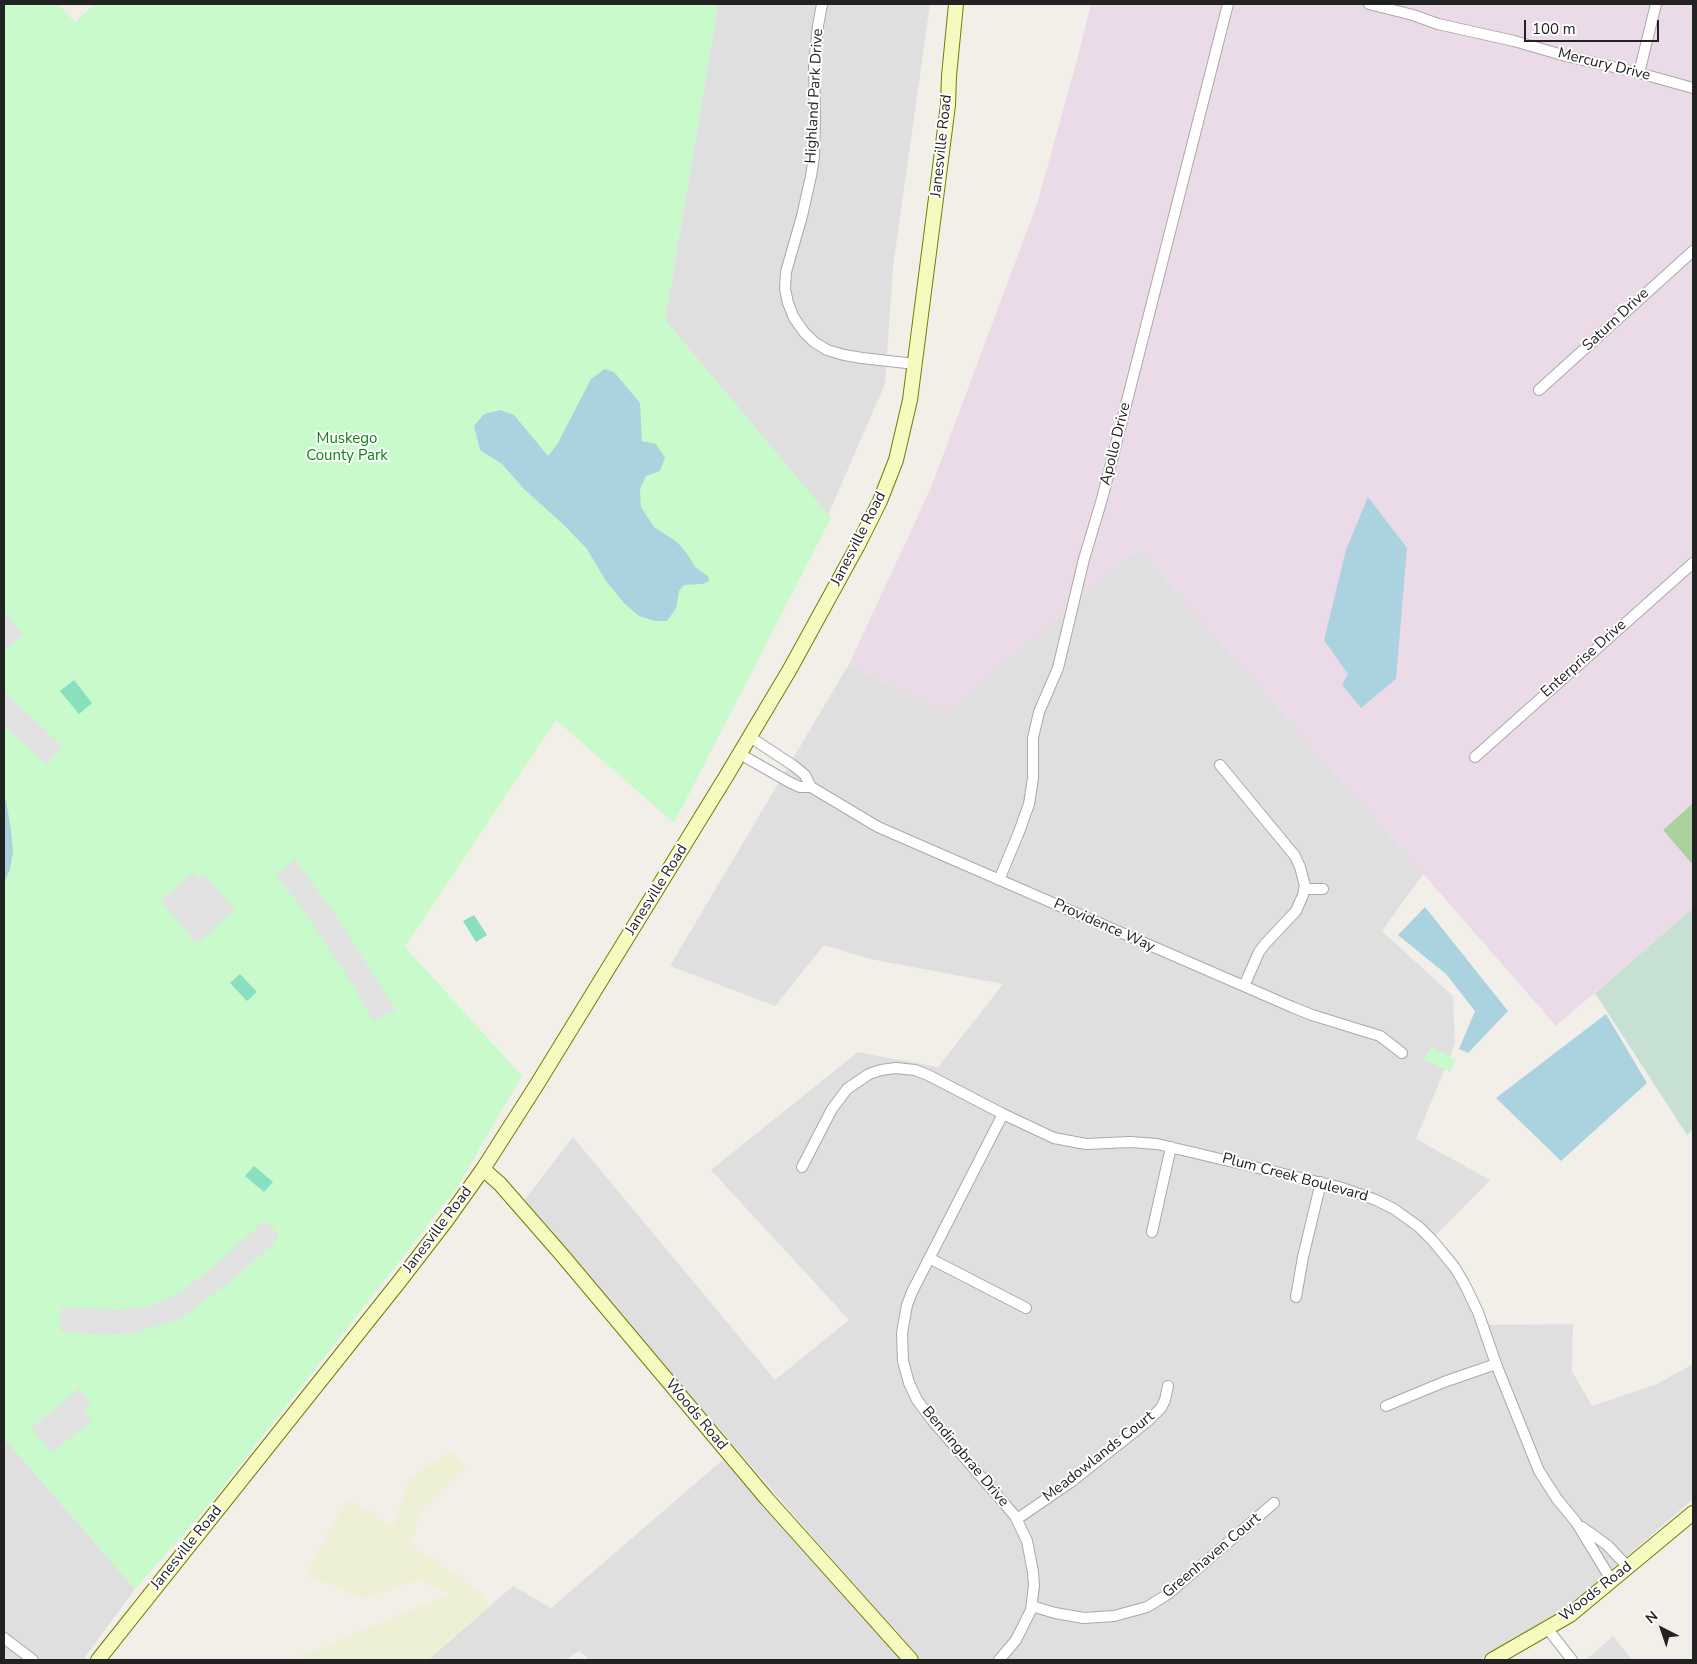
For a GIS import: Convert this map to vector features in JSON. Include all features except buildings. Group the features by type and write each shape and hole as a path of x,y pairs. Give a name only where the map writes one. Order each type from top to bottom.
{"main road":[{"name":"Janesville Road","path":"98,1660 394,1290 483,1170 740,754 854,553 880,501 896,460 905,425 915,364 948,105 956,4"},
{"name":"Woods Road","path":"483,1170 500,1184 767,1499 911,1660"},
{"name":"Woods Road","path":"1492,1660 1570,1615 1693,1513"}],"street":[{"name":"Highland Park Drive","path":"822,4 814,65 814,157 802,216 786,272 785,289 788,303 794,318 804,332 814,342 827,350 862,358 915,364"},
{"name":"Apollo Drive","path":"998,880 1029,804 1034,778 1033,738 1038,712 1058,668 1084,559 1102,499 1228,4"},
{"name":"Mercury Drive","path":"1369,4 1413,15 1438,24 1693,88"},
{"path":"1639,73 1656,4"},
{"name":"Saturn Drive","path":"1539,390 1693,250"},
{"name":"Enterprise Drive","path":"1475,757 1693,563"},
{"name":"Providence Way","path":"750,737 794,766 804,775 812,787 878,827 1312,1015 1380,1036 1402,1053"},
{"name":"Providence Way","path":"740,754 789,782 800,787 812,787"},
{"path":"1220,765 1295,856 1300,867 1304,888 1296,911 1262,948 1244,986"},
{"path":"1304,888 1323,889"},
{"name":"Plum Creek Boulevard","path":"802,1167 839,1098 847,1089 857,1080 875,1072 896,1068 914,1070 928,1075 1038,1132 1070,1142 1101,1145 1130,1142 1171,1147 1321,1182 1359,1193 1394,1209 1433,1241 1455,1268 1464,1283 1484,1329 1539,1472 1557,1499 1576,1522 1612,1581"},
{"name":"Bendingbrae Drive","path":"999,1660 1009,1650 1023,1628 1032,1606 1033,1572 1027,1541 1017,1519 923,1409 909,1383 902,1354 902,1333 904,1318 912,1292 1003,1114"},
{"path":"1152,1232 1171,1147"},
{"path":"1296,1297 1303,1257 1321,1182"},
{"path":"929,1258 1026,1308"},
{"path":"1386,1406 1444,1382 1496,1364"},
{"name":"Meadowlands Court","path":"1017,1519 1071,1482 1149,1420 1161,1408 1168,1386"},
{"name":"Greenhaven Court","path":"1032,1606 1055,1613 1084,1618 1114,1616 1147,1607 1168,1594 1274,1503"},
{"name":"Plum Creek Boulevard","path":"1576,1522 1606,1545 1628,1567"},
{"path":"1547,1628 1572,1660"},
{"path":"4,1638 33,1660"}],"shaded area":[{"path":"718,4 930,4 893,267 885,384 828,515 665,320"},
{"path":"1091,4 1693,4 1693,803 1663,830 1693,865 1693,908 1556,1026 1139,549 946,712 849,664 930,490 1037,204"},
{"path":"1139,549 1423,874 1382,931 1453,996 1455,1044 1416,1139 1490,1180 1435,1236 1458,1260 1490,1325 1573,1324 1572,1371 1592,1406 1657,1384 1693,1364 1693,1499 1570,1605 1479,1660 919,1660 523,1202 573,1137 775,1380 849,1320 711,1170 858,1052 938,1067 1003,984 870,959 824,945 775,1006 670,966 849,664 946,712"},
{"path":"4,611 23,635 4,650"},
{"path":"4,691 62,746 47,764 4,726"},
{"path":"295,859 337,917 396,1010 373,1021 351,982 305,912 276,875"},
{"path":"194,872 200,878 204,874 235,910 197,943 161,901"},
{"path":"264,1221 279,1236 271,1246 228,1283 180,1319 133,1333 102,1335 60,1331 61,1307 118,1310 146,1307 164,1301 186,1288 213,1267"},
{"path":"79,1388 91,1403 83,1410 92,1420 52,1453 31,1428"},
{"path":"4,1438 135,1589 83,1660 4,1660"},
{"path":"726,1457 905,1660 590,1660 579,1651 565,1660 428,1660 513,1586 551,1608"},
{"path":"1613,1636 1632,1660 1586,1660"}],"green space":[{"name":"Muskego County Park","path":"4,4 58,4 75,22 95,4 718,4 665,320 831,518 674,823 556,720 405,947 522,1076 456,1189 203,1512 135,1589 4,1438"},
{"path":"74,680 92,703 79,714 60,691"},
{"path":"1693,803 1693,865 1663,830"},
{"path":"1693,908 1693,1130 1687,1135 1595,993"},
{"path":"474,915 487,935 476,942 463,921"},
{"path":"240,974 257,992 247,1001 230,983"},
{"path":"1432,1047 1456,1060 1450,1072 1424,1059"},
{"path":"254,1166 273,1182 264,1192 245,1176"},
{"path":"450,1450 467,1467 423,1507 411,1544 481,1592 491,1605 428,1660 292,1660 449,1594 418,1580 364,1599 305,1574 348,1499 393,1526 409,1480"}],"water":[{"path":"605,369 614,372 640,403 642,441 656,444 665,458 660,471 646,476 640,489 641,507 654,527 677,542 695,567 708,576 709,581 702,584 684,585 679,591 676,608 667,621 655,621 639,616 624,603 606,581 587,549 564,525 524,489 502,464 480,450 474,426 484,414 501,410 514,415 548,456 558,443 591,379"},
{"path":"1368,497 1407,548 1396,679 1361,708 1342,685 1348,674 1324,640 1346,550"},
{"path":"4,799 6,801 11,830 13,852 10,869 4,883"},
{"path":"1425,907 1508,1011 1468,1053 1459,1049 1475,1011 1446,974 1398,935"},
{"path":"1606,1014 1647,1083 1561,1161 1496,1098"}]}
